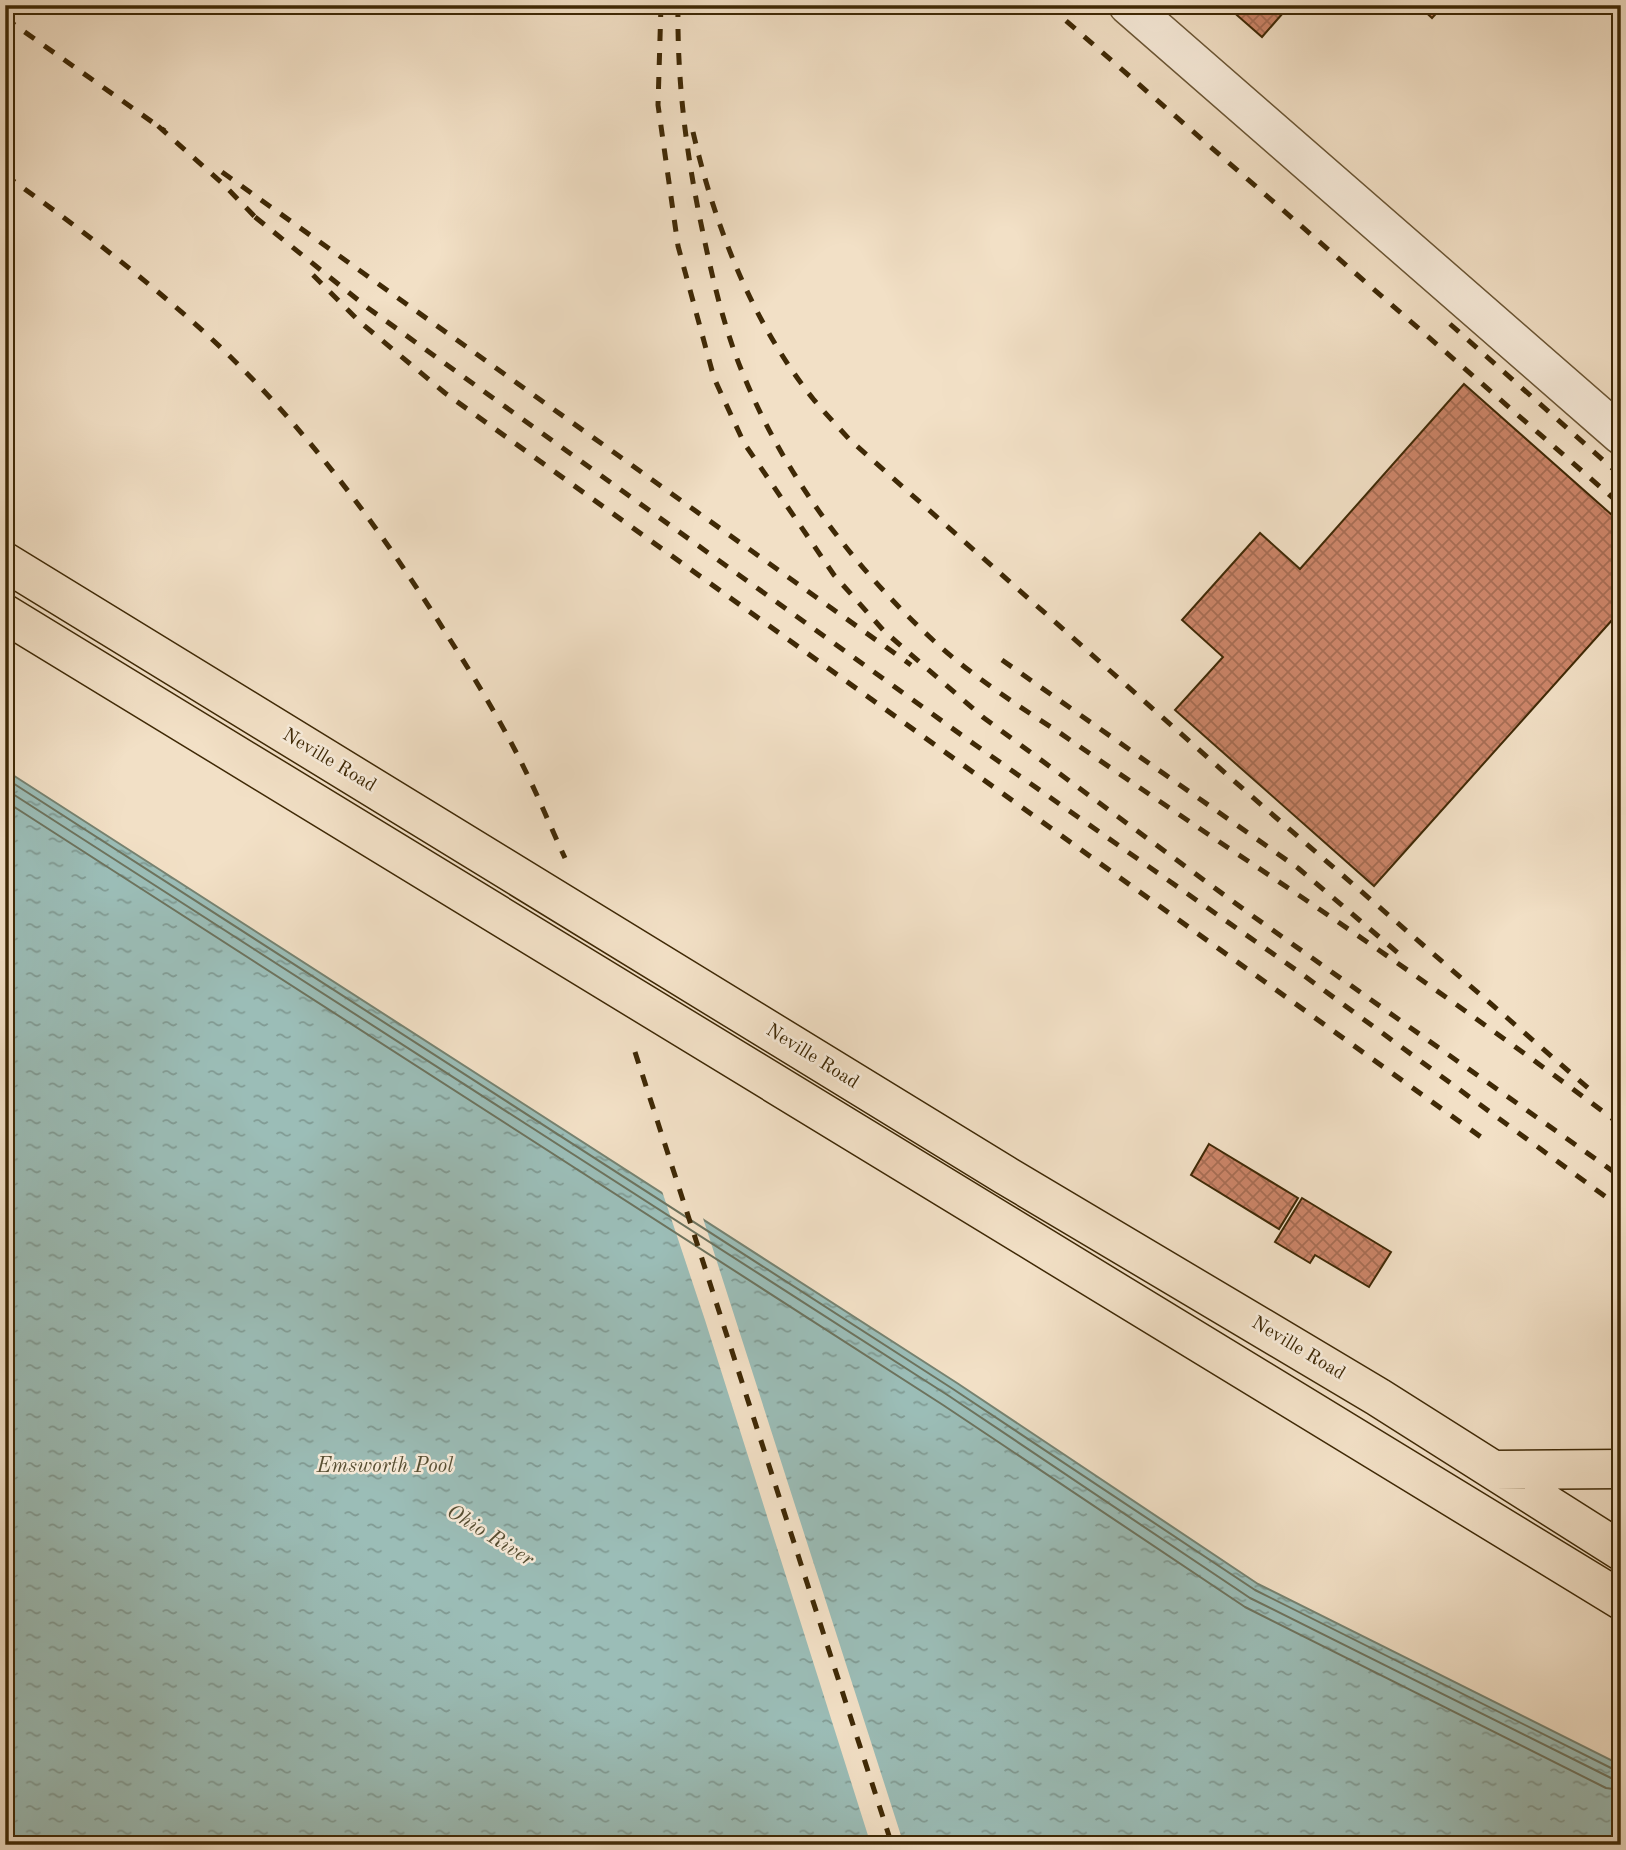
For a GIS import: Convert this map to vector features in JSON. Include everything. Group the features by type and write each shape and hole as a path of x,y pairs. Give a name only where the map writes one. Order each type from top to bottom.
{"main road":[{"name":"Neville Road","path":"5,562 1005,1175 1378,1397 1494,1471 1616,1539"},
{"path":"5,614 1621,1600"},
{"path":"1494,1471 1621,1469"}],"lane":[{"path":"1128,5 1621,435"},
{"path":"1584,1577 1616,1539"}],"water":[{"name":"Emsworth Pool","path":"5,770 957,1383 1258,1584 1621,1765 1621,1845 19,1845 5,1836"}],"pier":[{"path":"661,1188 702,1215 904,1845 871,1845"}],"building":[{"path":"1235,5 1290,5 1262,37 1231,10"},
{"path":"1418,5 1444,5 1432,18"},
{"path":"1464,384 1621,523 1621,610 1374,886 1175,710 1223,657 1182,620 1260,533 1300,569"},
{"path":"1209,1144 1298,1198 1279,1229 1191,1175"},
{"path":"1302,1198 1391,1252 1369,1287 1315,1255 1310,1263 1275,1242"}],"railway":[{"path":"661,5 658,105 678,246 714,378 744,443 834,575 884,631 984,718 1250,914 1621,1177"},
{"path":"678,5 681,84 690,162 719,304 736,356 772,436 794,474 845,546 903,611 979,678 1377,948 1621,1125"},
{"path":"1048,5 1621,505"},
{"path":"5,18 165,131"},
{"path":"158,126 223,184 261,223"},
{"path":"693,132 725,239 755,307 792,371 850,440 1250,795 1595,1094"},
{"path":"222,172 911,665"},
{"path":"5,175 101,246 193,322 266,393 300,431 393,553 480,688 519,758 565,858"},
{"path":"255,217 368,308 974,744 1299,972 1621,1208"},
{"path":"313,275 360,322 445,393 1481,1137"},
{"path":"1450,324 1621,476"},
{"path":"1002,660 1298,868 1404,958"},
{"path":"635,1052 892,1845"}],"water label":[{"name":"Ohio River","path":"490,1536"}]}
